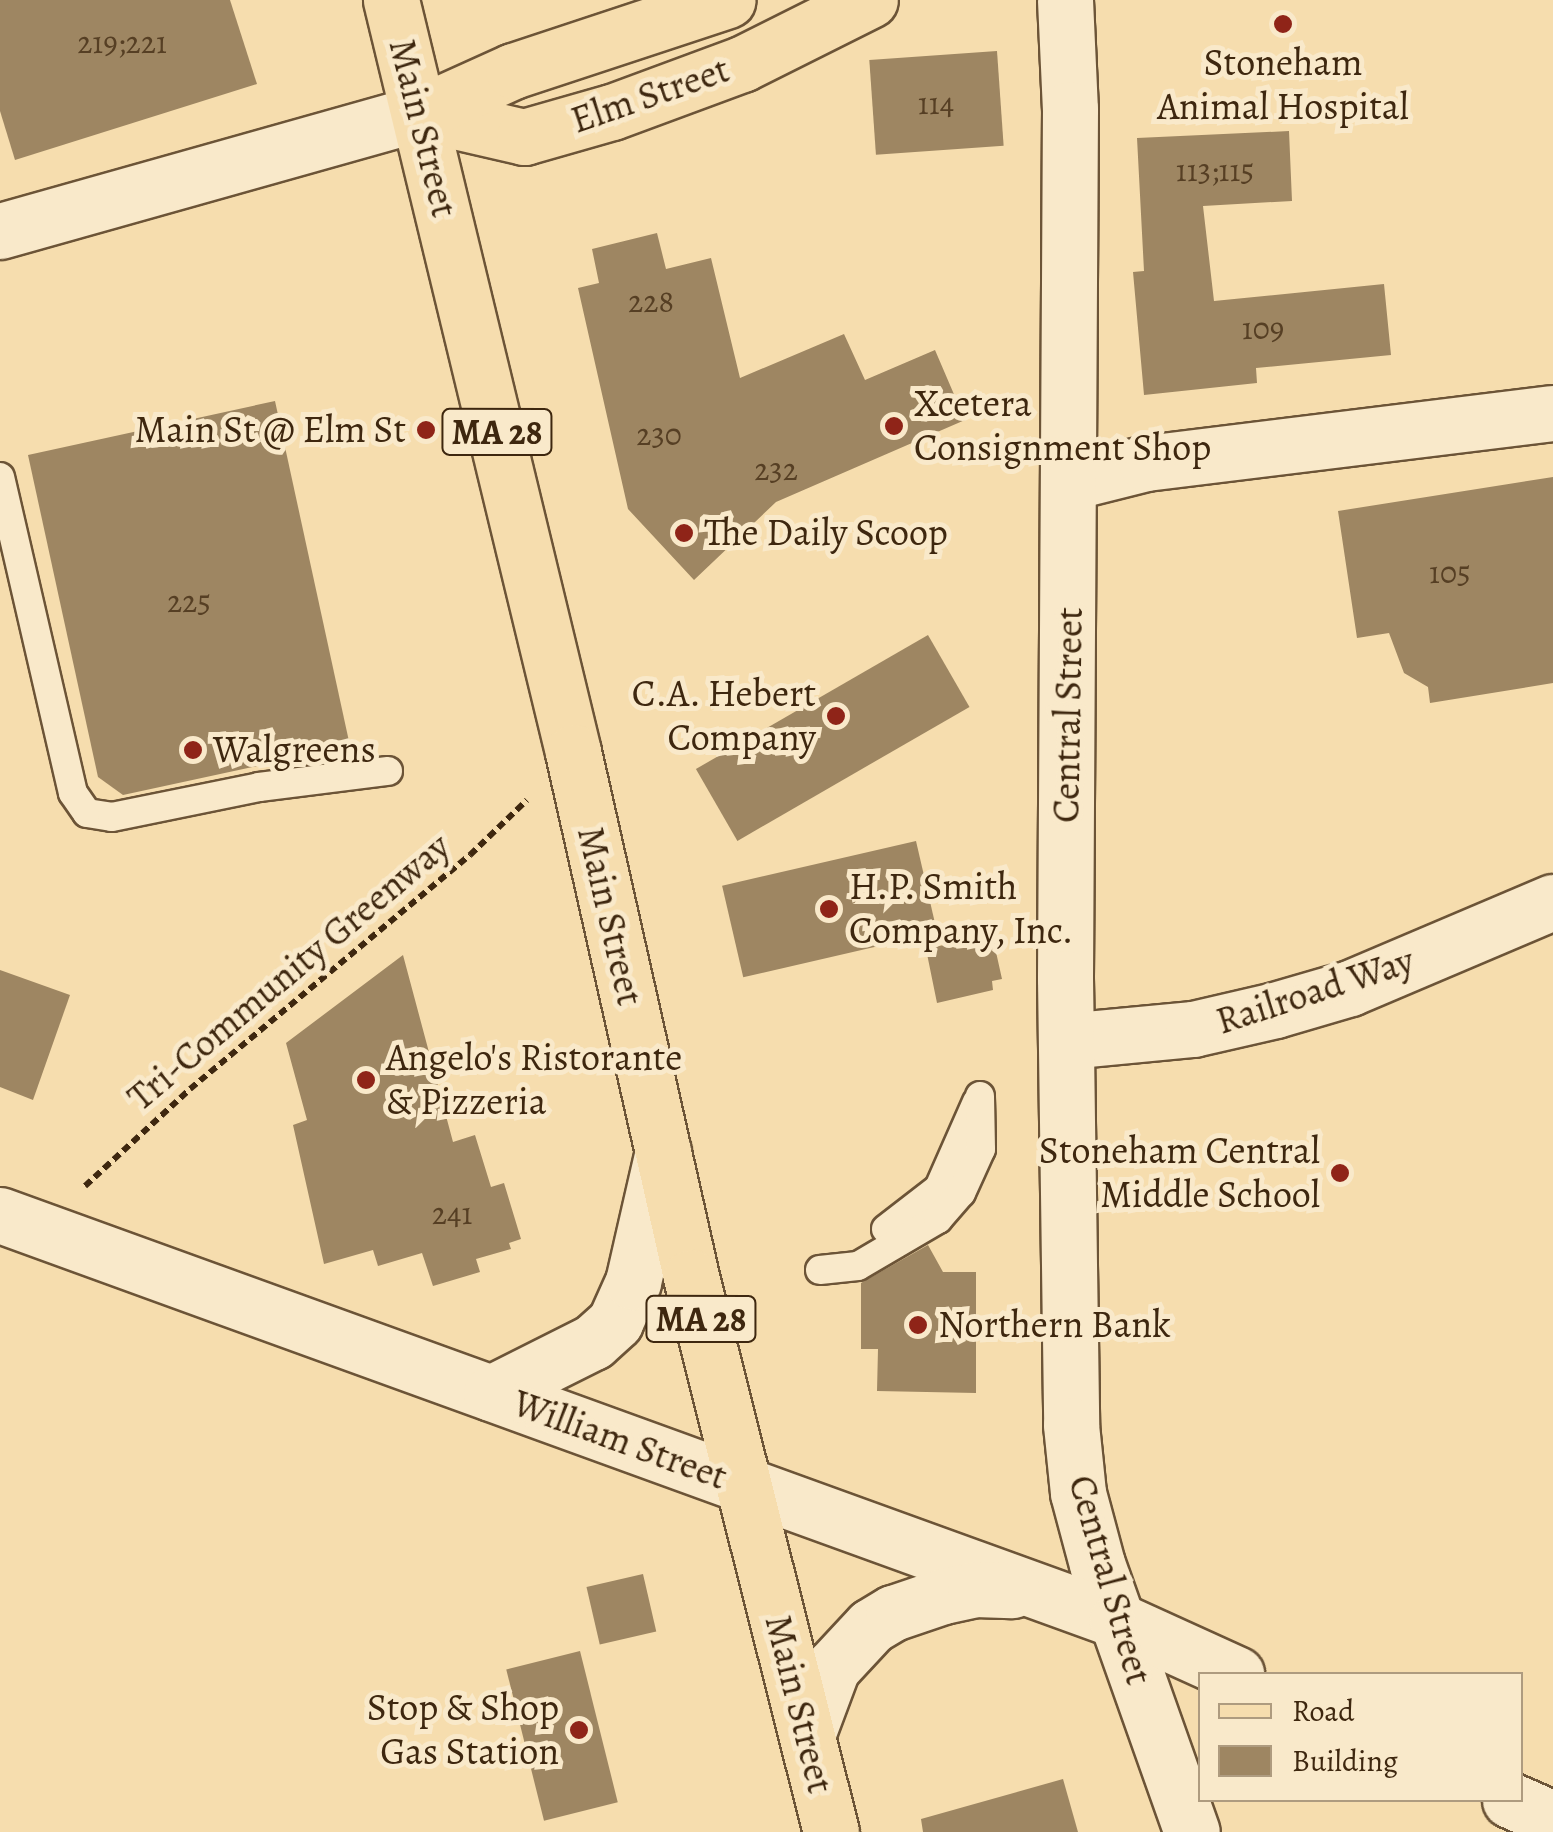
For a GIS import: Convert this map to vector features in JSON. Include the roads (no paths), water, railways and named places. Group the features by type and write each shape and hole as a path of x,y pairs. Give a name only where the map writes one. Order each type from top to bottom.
{"main road":[{"name":"Main Street","path":"391,0 573,752 662,1152 831,1832"},
{"name":"Elm Street","path":"420,113 512,71 728,0"},
{"name":"Elm Street","path":"420,113 524,137 612,112 742,64 870,0"}],"street":[{"name":"Central Street","path":"1065,0 1070,109 1066,1042 1071,1424 1078,1493 1117,1620 1192,1832"},
{"name":"Elm Street","path":"0,231 420,113"},
{"path":"1070,482 1165,460 1553,413"},
{"name":"Railroad Way","path":"1066,1042 1193,1029 1275,1010 1350,988 1553,902"},
{"path":"491,1394 594,1342 615,1322 633,1282 662,1152"},
{"name":"William Street","path":"16,1219 1117,1620 1232,1672"},
{"path":"807,1735 832,1668 871,1626 893,1613 975,1589 1036,1590"},
{"path":"1515,1802 1553,1819"}],"lane":[{"path":"0,477 73,793 87,813 112,818 258,786 388,771"},
{"path":"820,1270 913,1212 939,1188 980,1096"}],"place":[{"name":"Stoneham Animal Hospital","path":"1283,24"},
{"name":"Xcetera Consignment Shop","path":"894,426"},
{"name":"Main St @ Elm St","path":"426,430"},
{"name":"The Daily Scoop","path":"684,533"},
{"name":"C.A. Hebert Company","path":"836,716"},
{"name":"Walgreens","path":"193,750"},
{"name":"H.P. Smith Company, Inc.","path":"829,909"},
{"name":"Angelo's Ristorante & Pizzeria","path":"366,1080"},
{"name":"Stoneham Central Middle School","path":"1340,1173"},
{"name":"Northern Bank","path":"918,1325"},
{"name":"Stop & Shop Gas Station","path":"579,1730"}]}
